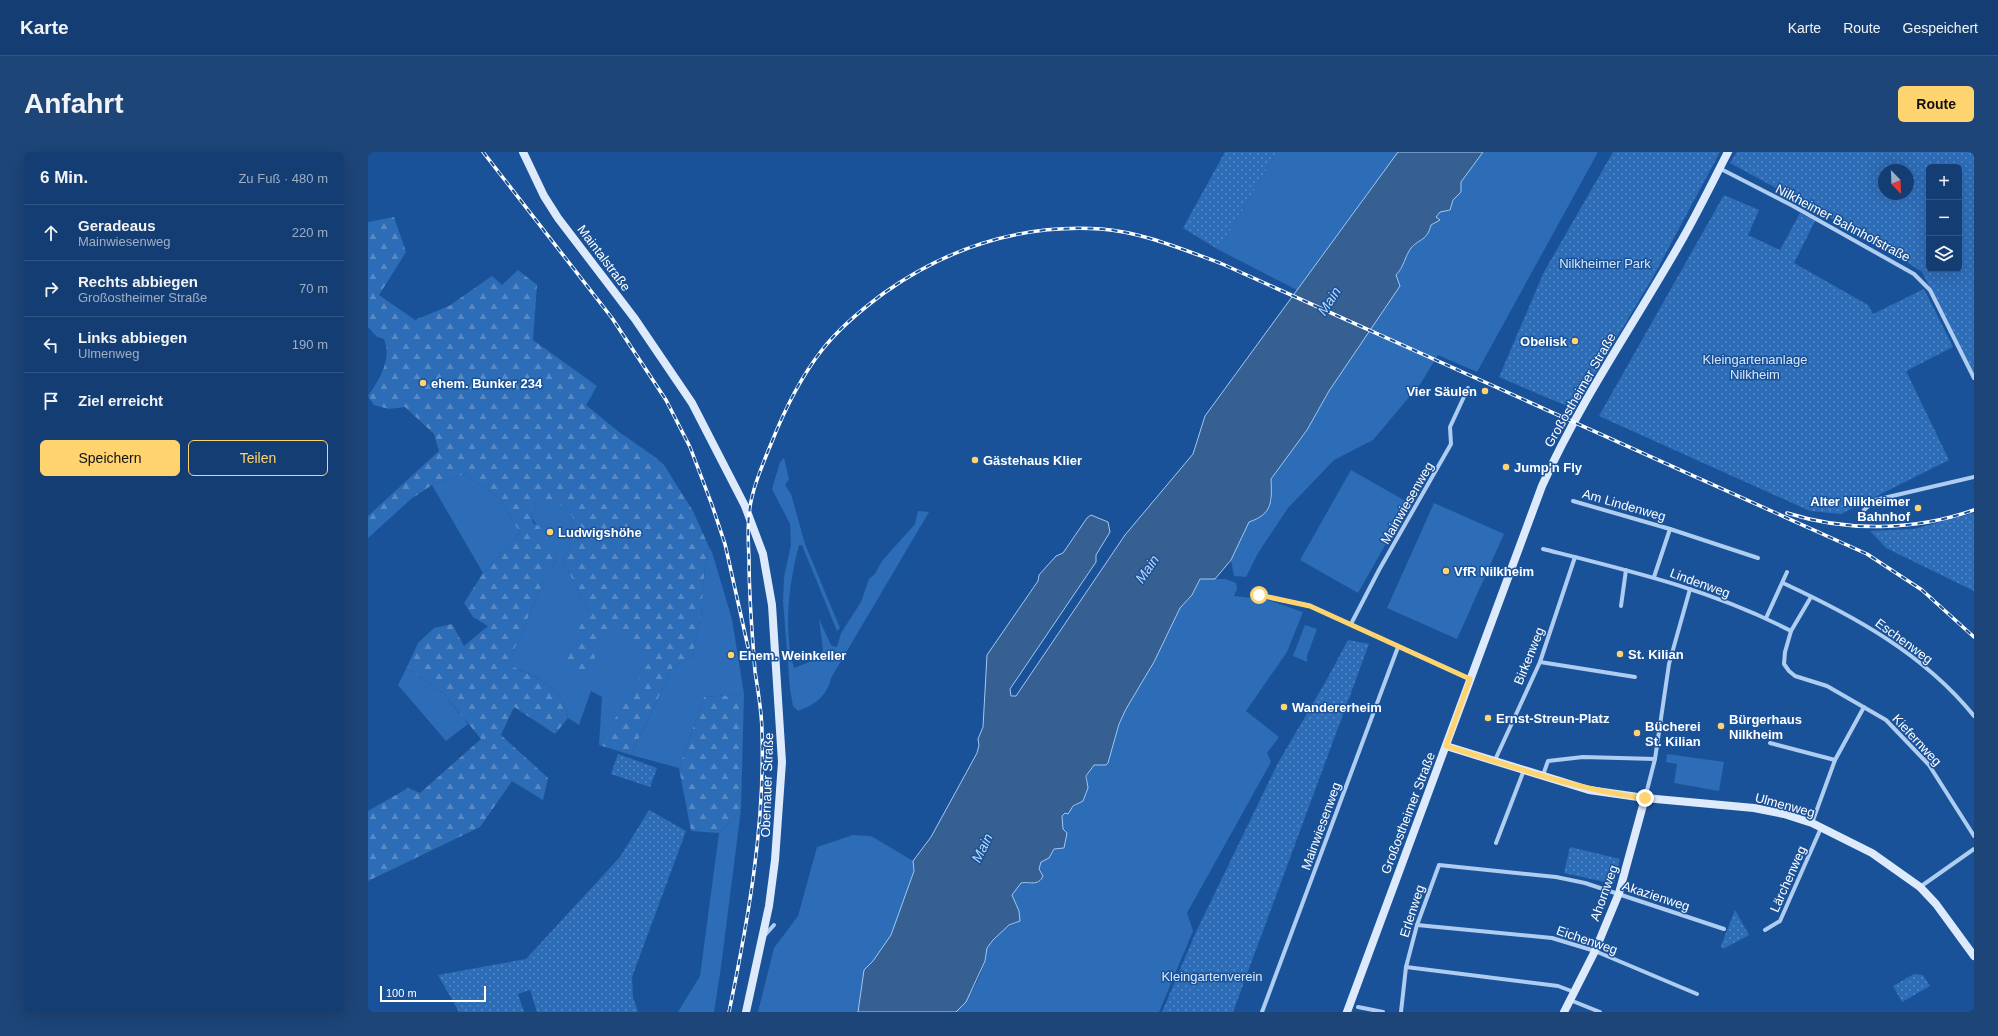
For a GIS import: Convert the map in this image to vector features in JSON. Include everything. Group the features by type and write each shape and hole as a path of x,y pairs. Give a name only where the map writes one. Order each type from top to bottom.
{"main road":[{"name":"Maintalstraße","path":"523,152 544,196 558,218 636,319 674,374 708,434 745,506 756,533 768,575 774,631"},
{"name":"Großostheimer Straße","path":"1347,1012 1521,540 1557,452 1582,406 1683,238 1728,152"},
{"name":"Obernauer Straße","path":"746,1012 762,938 775,860 782,762 774,631"},
{"name":"Ulmenweg","path":"1446,746 1589,790 1645,798 1754,808 1784,814 1812,824 1872,853 1920,887 1936,904 1973,953"},
{"name":"Ahornweg","path":"1564,1012 1595,951 1619,893 1645,798"}],"street":[{"name":"Nilkheimer Bahnhofstraße","path":"1719,168 1793,206 1914,274 1930,290 1974,378"},
{"name":"Mainwiesenweg","path":"1351,624 1451,444 1450,427 1468,388"},
{"path":"1861,517 1864,510 1875,500 1974,477"},
{"name":"Am Lindenweg","path":"1573,501 1670,529 1758,558"},
{"name":"Am Lindenweg","path":"1654,577 1670,529"},
{"name":"Lindenweg","path":"1543,549 1654,577 1766,618 1791,631"},
{"name":"Birkenweg","path":"1495,760 1540,662 1575,557"},
{"path":"1621,606 1626,570"},
{"path":"1766,618 1787,572"},
{"path":"1783,583 1811,597 1791,631"},
{"path":"1645,798 1654,759 1669,664 1690,589"},
{"path":"1259,595 1310,606 1470,679"},
{"name":"Eschenweg","path":"1811,597 1888,639 1937,677 1961,700 1974,716"},
{"name":"Kiefernweg","path":"1791,631 1785,652 1784,664 1788,672 1827,686 1886,720 1929,765 1974,836"},
{"name":"Mainwiesenweg","path":"1262,1012 1398,647"},
{"path":"1540,662 1635,677"},
{"path":"1812,824 1835,760 1864,706"},
{"path":"1770,743 1835,760"},
{"path":"1542,776 1548,761 1583,757 1654,759"},
{"path":"1496,843 1524,770"},
{"name":"Lärchenweg","path":"1765,930 1780,921 1821,828"},
{"path":"1920,887 1974,849"},
{"name":"Erlenweg","path":"1401,1012 1406,967 1416,925 1439,865 1487,870"},
{"name":"Akazienweg","path":"1487,870 1556,877 1619,893 1724,929"},
{"path":"762,938 774,925"},
{"name":"Eichenweg","path":"1416,925 1552,938 1595,951 1697,994"},
{"path":"1406,967 1558,986 1600,1012"},
{"path":"1358,1007 1383,1012"}],"green space":[{"path":"1225,152 1277,152 1219,250 1183,228"},
{"path":"1277,152 1398,152 1297,290 1219,250"},
{"path":"1483,152 1598,152 1477,372 1438,355 1421,383 1373,440 1334,460 1288,508 1258,553 1246,577 1234,576 1231,560 1242,534 1249,522 1260,518 1272,501 1271,479 1307,430 1329,391 1400,286 1396,276 1401,269 1409,251 1427,234 1431,225 1439,220 1436,217 1440,212 1450,210 1453,200 1461,192 1461,182"},
{"name":"Nilkheimer Park","path":"1613,152 1720,152 1652,279 1574,409 1499,377 1544,272"},
{"path":"1737,152 1974,152 1974,374 1922,272 1882,246 1730,163"},
{"name":"Kleingartenanlage Nilkheim","path":"1724,195 1759,210 1748,235 1780,250 1800,213 1815,221 1794,263 1868,305 1873,314 1924,289 1953,347 1906,371 1949,460 1841,514 1810,511 1599,416"},
{"path":"394,217 406,252 379,295 415,320 449,306 492,276 502,285 518,270 537,285 533,340 597,386 586,405 619,432 664,465 693,511 709,547 705,565 701,616 692,656 673,667 631,755 599,745 649,662 612,626 581,683 564,657 588,611 563,560 571,543 573,517 557,503 548,501 536,503 532,518 533,523 539,526 558,557 543,583 508,664 538,678 554,690 565,706 568,718 555,734 514,707 501,735 548,778 543,800 512,781 480,827 368,881 368,811 408,788 420,793 481,739 444,694 407,667 418,643 434,628 452,624 464,646 488,626 473,617 464,603 483,573 520,533 499,498 465,474 432,485 411,499 368,538 368,516 439,451 434,434 405,407 389,409 374,405 368,396 384,369 387,354 384,339 377,337 368,327 368,222"},
{"path":"784,458 789,479 785,485 791,494 805,544 840,628 837,631 802,545 799,545 792,575 788,622 794,668 812,661 823,650 819,619 830,643 832,646 837,647 841,633 861,602 869,579 875,574 882,561 915,524 918,511 929,512 831,678 827,690 815,703 798,711 793,706 790,689 783,601 784,577 791,545 790,524 772,489 780,462"},
{"path":"1351,470 1409,503 1358,593 1300,560"},
{"path":"465,474 499,498 520,533 483,573 432,485"},
{"path":"550,500 563,504 573,517 571,543 563,560 588,611 581,682 612,625 650,662 599,745 602,697 591,691 579,725 568,718 560,697 554,690 538,678 508,664 543,583 558,557 532,518 536,503"},
{"name":"VfR Nilkheim","path":"1434,503 1504,534 1457,639 1387,608"},
{"path":"1974,513 1974,591 1886,548 1870,531 1914,529"},
{"path":"709,547 712,552 732,619 744,694 704,697 679,768 631,755 673,667 692,656 701,616 705,565"},
{"path":"1200,579 1226,579 1236,583 1237,589 1234,596 1268,600 1303,612 1287,652 1246,711 1279,737 1267,753 1271,762 1187,913 1193,931 1159,1012 956,1012 970,995 977,982 983,968 989,944 999,932 1017,923 1017,906 1011,895 1021,883 1037,883 1042,872 1039,869 1041,862 1049,858 1054,849 1064,848 1067,833 1063,829 1062,816 1077,805 1085,796 1087,786 1084,779 1085,775 1094,765 1103,765 1111,753 1119,724 1126,709 1154,662 1180,608 1192,595"},
{"path":"1305,625 1317,629 1307,656 1307,662 1293,656"},
{"name":"Kleingartenverein","path":"1348,640 1369,644 1233,1012 1162,1012 1196,932 1278,763"},
{"path":"407,667 444,694 468,724 446,741 398,685"},
{"path":"744,694 741,809 719,833 691,831 679,768 704,697"},
{"path":"618,754 657,768 650,787 611,774"},
{"path":"1667,754 1724,762 1719,791 1674,783 1677,764 1666,762"},
{"path":"741,809 714,1012 678,1012 700,976 719,833"},
{"path":"649,810 686,831 632,977 633,998 638,1012 537,1012 530,990 518,994 524,1012 459,1012 438,975 526,959 620,857"},
{"path":"853,835 871,836 913,861 915,866 900,914 891,935 873,961 864,970 858,1012 758,1012 774,948 798,916 817,847"},
{"path":"1570,847 1620,859 1614,884 1564,873"},
{"path":"1735,910 1749,935 1723,949 1721,946"},
{"path":"1914,974 1923,975 1930,986 1902,1002 1893,986"}],"water":[{"name":"Main","path":"1398,152 1483,152 1461,182 1461,192 1453,200 1450,210 1440,212 1436,217 1440,220 1431,225 1425,237 1414,245 1409,251 1401,269 1396,275 1400,286 1329,391 1307,430 1271,479 1271,500 1267,511 1257,519 1249,522 1231,560 1215,579 1200,579 1192,595 1180,608 1154,662 1126,709 1119,724 1108,763 1106,765 1094,765 1086,776 1088,788 1083,801 1073,806 1068,814 1065,813 1062,816 1063,829 1067,833 1064,848 1054,849 1049,858 1041,862 1039,869 1043,876 1039,881 1036,883 1021,883 1012,895 1019,911 1020,921 1009,925 987,948 985,961 966,1002 956,1012 858,1012 864,970 873,961 891,935 914,871 913,861 931,837 977,753 979,745 978,739 983,727 987,655 1038,581 1039,575 1056,556 1063,553 1087,518 1091,515 1108,522 1110,532 1096,555 1096,562 1010,689 1011,696 1016,696 1125,535 1193,454 1205,416"}],"railway":[{"path":"483,152 612,318 666,400 690,447 725,544 748,647"},
{"path":"729,1012 749,908 761,803 762,725 755,671 748,536 749,512 752,497 763,463 787,407 807,372 822,350 851,319 884,293 909,277 960,251 987,242 1042,230 1071,228 1101,229 1146,237 1220,263 1867,554 1922,590 1974,637"},
{"path":"1787,513 1833,524 1881,526 1928,522 1974,510"}],"place":[{"name":"Obelisk","path":"1575,341"},
{"name":"ehem. Bunker 234","path":"423,383"},
{"name":"Vier Säulen","path":"1485,391"},
{"name":"Gästehaus Klier","path":"975,460"},
{"name":"Jump'n Fly","path":"1506,467"},
{"name":"Alter Nilkheimer Bahnhof","path":"1918,508"},
{"name":"Ludwigshöhe","path":"550,532"},
{"name":"VfR Nilkheim","path":"1446,571"},
{"name":"St. Kilian","path":"1620,654"},
{"name":"Ehem. Weinkeller","path":"731,655"},
{"name":"Wandererheim","path":"1284,707"},
{"name":"Ernst-Streun-Platz","path":"1488,718"},
{"name":"Bürgerhaus Nilkheim","path":"1721,726"},
{"name":"Bücherei St. Kilian","path":"1637,733"}],"route":[{"path":"1259,595 1310,606 1470,679 1446,746 1589,790 1645,798"}]}
